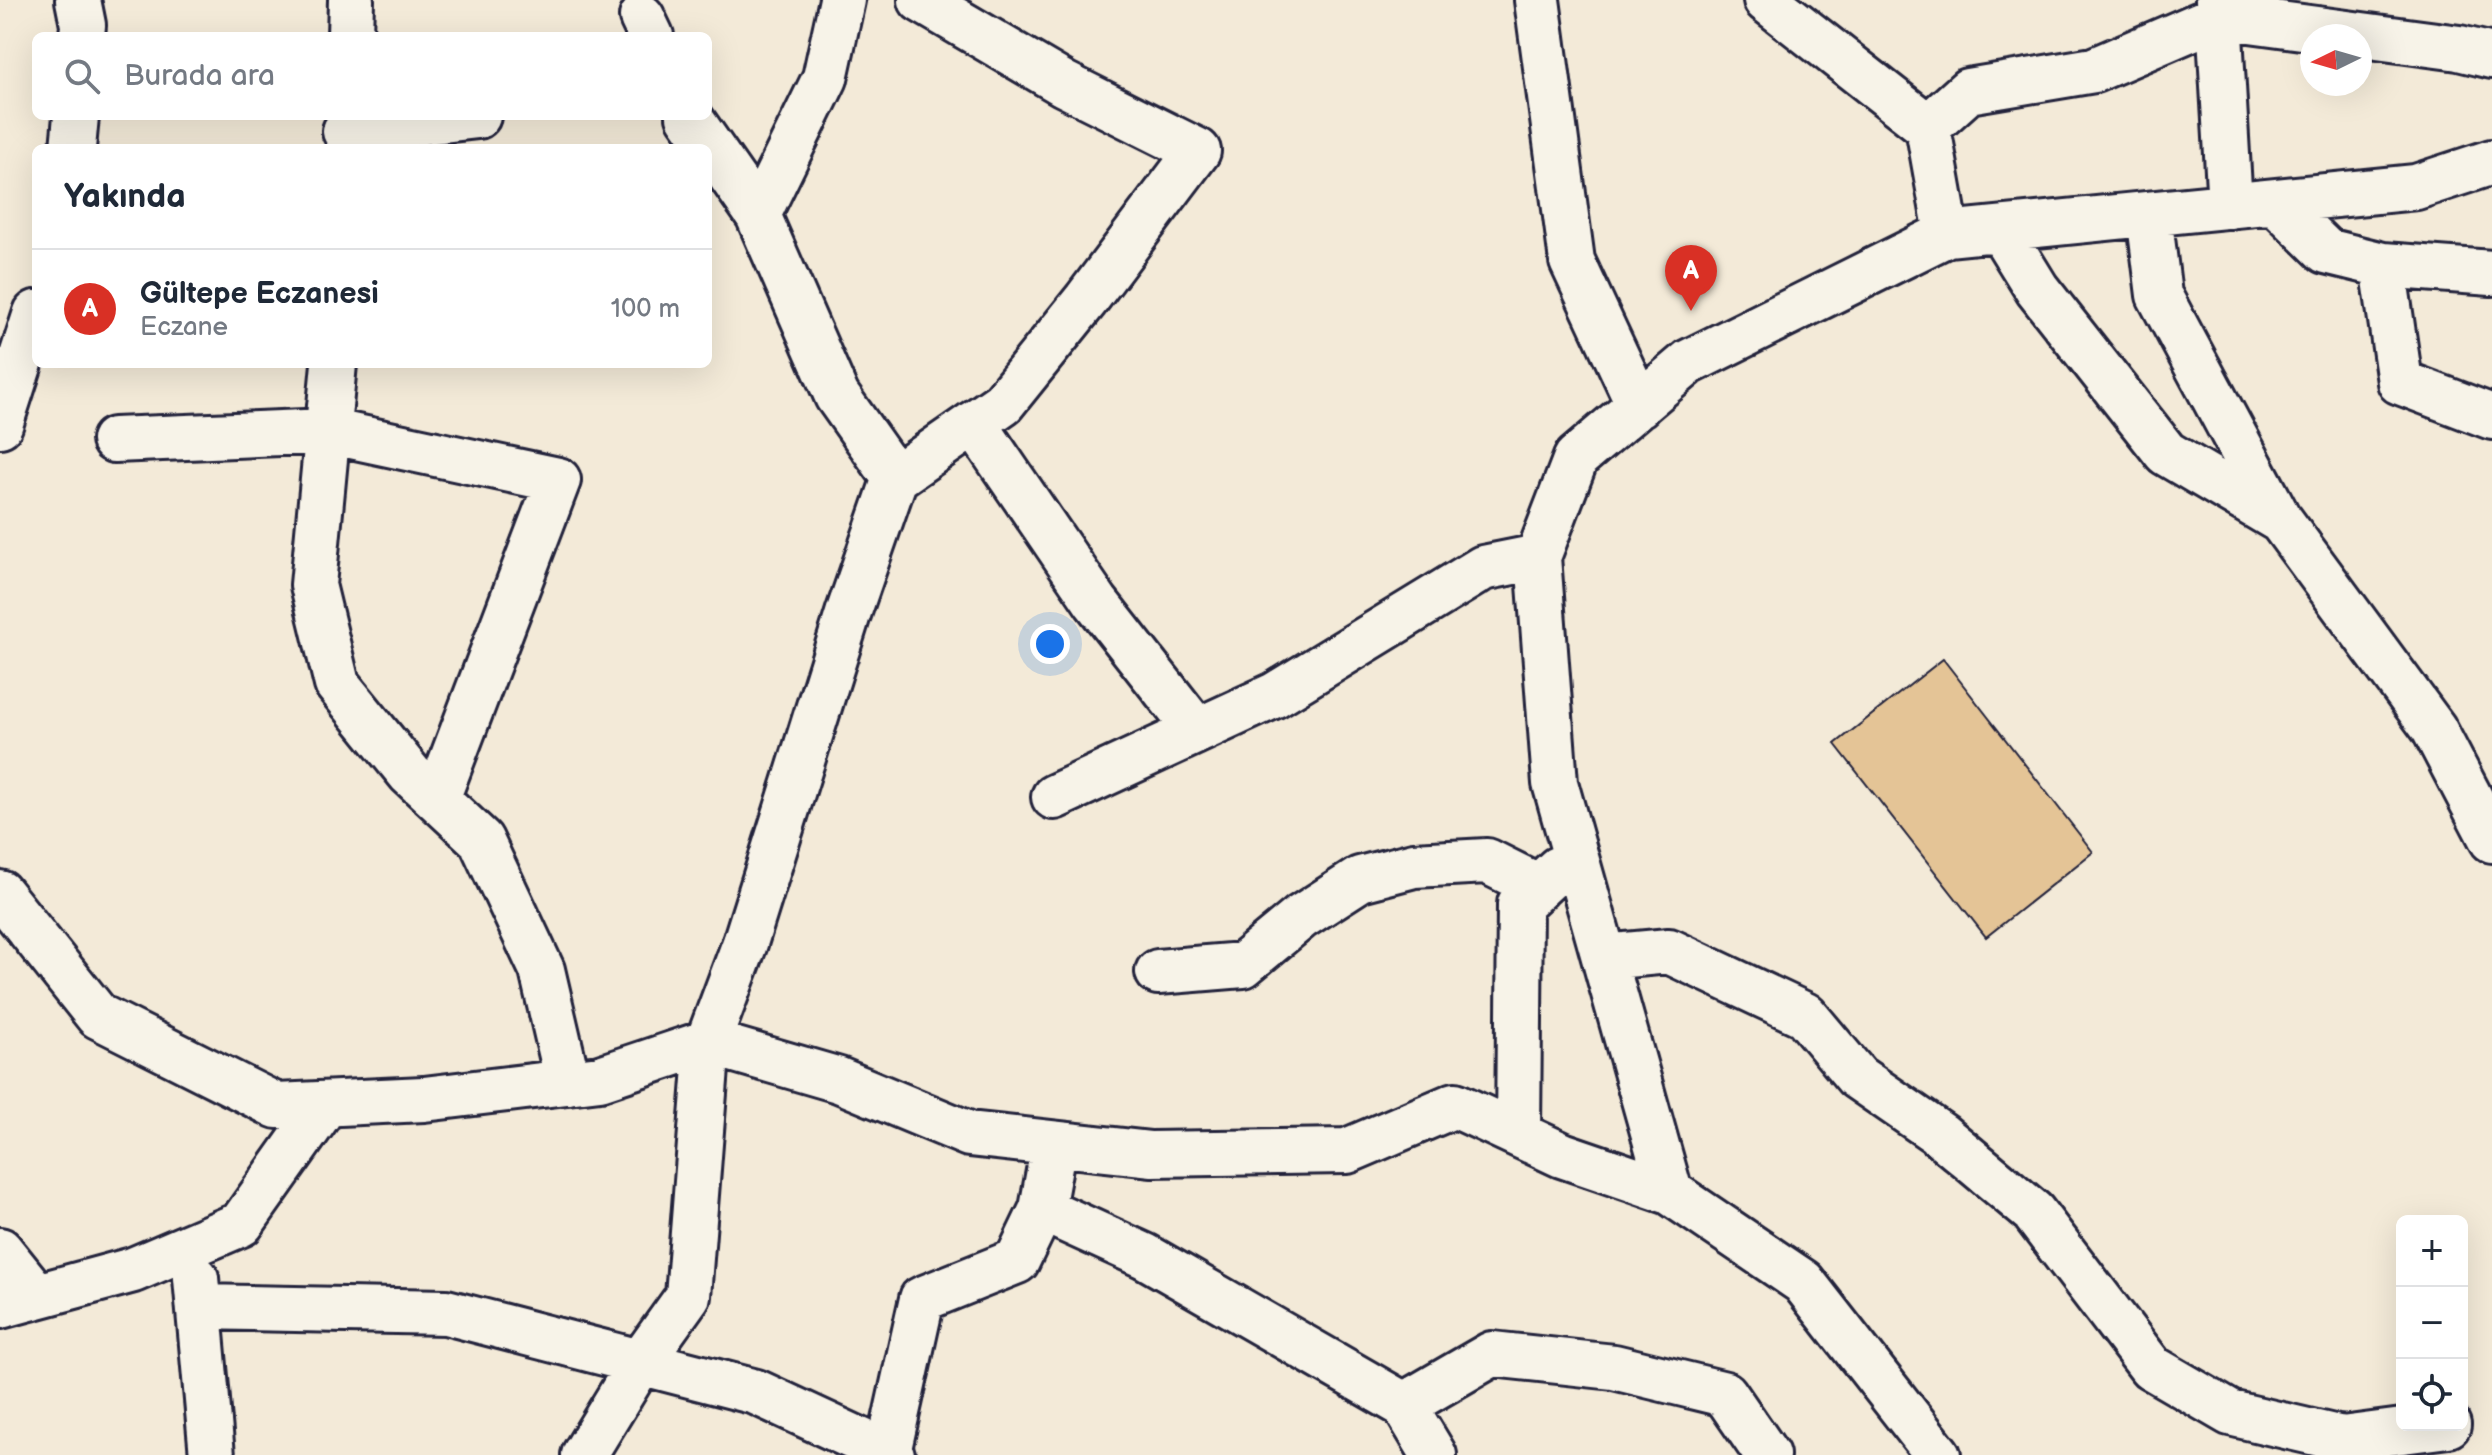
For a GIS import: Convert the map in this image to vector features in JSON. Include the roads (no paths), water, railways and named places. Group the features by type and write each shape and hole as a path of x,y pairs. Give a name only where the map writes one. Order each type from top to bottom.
{"street":[{"path":"78,0 82,32"},
{"path":"350,32 351,0"},
{"path":"758,215 825,78 842,0"},
{"path":"584,1455 640,1363 688,1296 708,1042 745,943 848,614 895,478 1003,403 1086,300 1198,151 1064,84 921,0"},
{"path":"1537,0 1572,261 1639,405"},
{"path":"1766,0 1928,127 1947,234"},
{"path":"1928,127 1968,91 2094,70 2219,8 2492,56"},
{"path":"2219,8 2230,206"},
{"path":"73,144 76,120"},
{"path":"345,132 445,120"},
{"path":"692,120 709,144"},
{"path":"712,149 758,215 837,396 895,478"},
{"path":"1670,1192 1555,783 1538,557 1576,458 1689,362 1947,234 2416,187 2492,162"},
{"path":"2275,201 2326,251 2383,265 2492,273"},
{"path":"2149,214 2159,295 2281,521 2434,729 2492,840"},
{"path":"2000,229 2037,289 2166,453 2281,521"},
{"path":"2383,265 2400,382 2492,417"},
{"path":"0,425 32,325"},
{"path":"334,368 313,585 337,684 410,774 481,840 542,970 568,1082"},
{"path":"974,423 1096,602 1197,731"},
{"path":"114,440 328,431 558,480 437,799"},
{"path":"1054,797 1275,695 1483,568 1538,557"},
{"path":"1518,1134 1520,904 1575,853"},
{"path":"1158,972 1243,965 1301,917 1360,879 1414,865 1487,861 1539,887"},
{"path":"0,893 98,1016 277,1106 424,1099 600,1078 708,1042 839,1080 969,1134 1151,1154 1347,1151 1455,1105 1562,1155 1670,1192 1803,1282 1938,1455"},
{"path":"1604,957 1669,951 1805,1015 1857,1077 1941,1135 2033,1212 2151,1367 2230,1413 2342,1439 2402,1431"},
{"path":"0,1250 18,1301 133,1270 241,1224 326,1104"},
{"path":"199,1307 446,1312 756,1392 890,1454 922,1299 1017,1261 1042,1209 1054,1144"},
{"path":"1042,1209 1145,1256 1404,1405 1434,1455"},
{"path":"193,1244 212,1455"},
{"path":"1404,1405 1492,1354 1614,1367 1725,1394 1767,1455"}],"place":[{"name":"Gültepe Eczanesi","path":"1691,311"}]}
